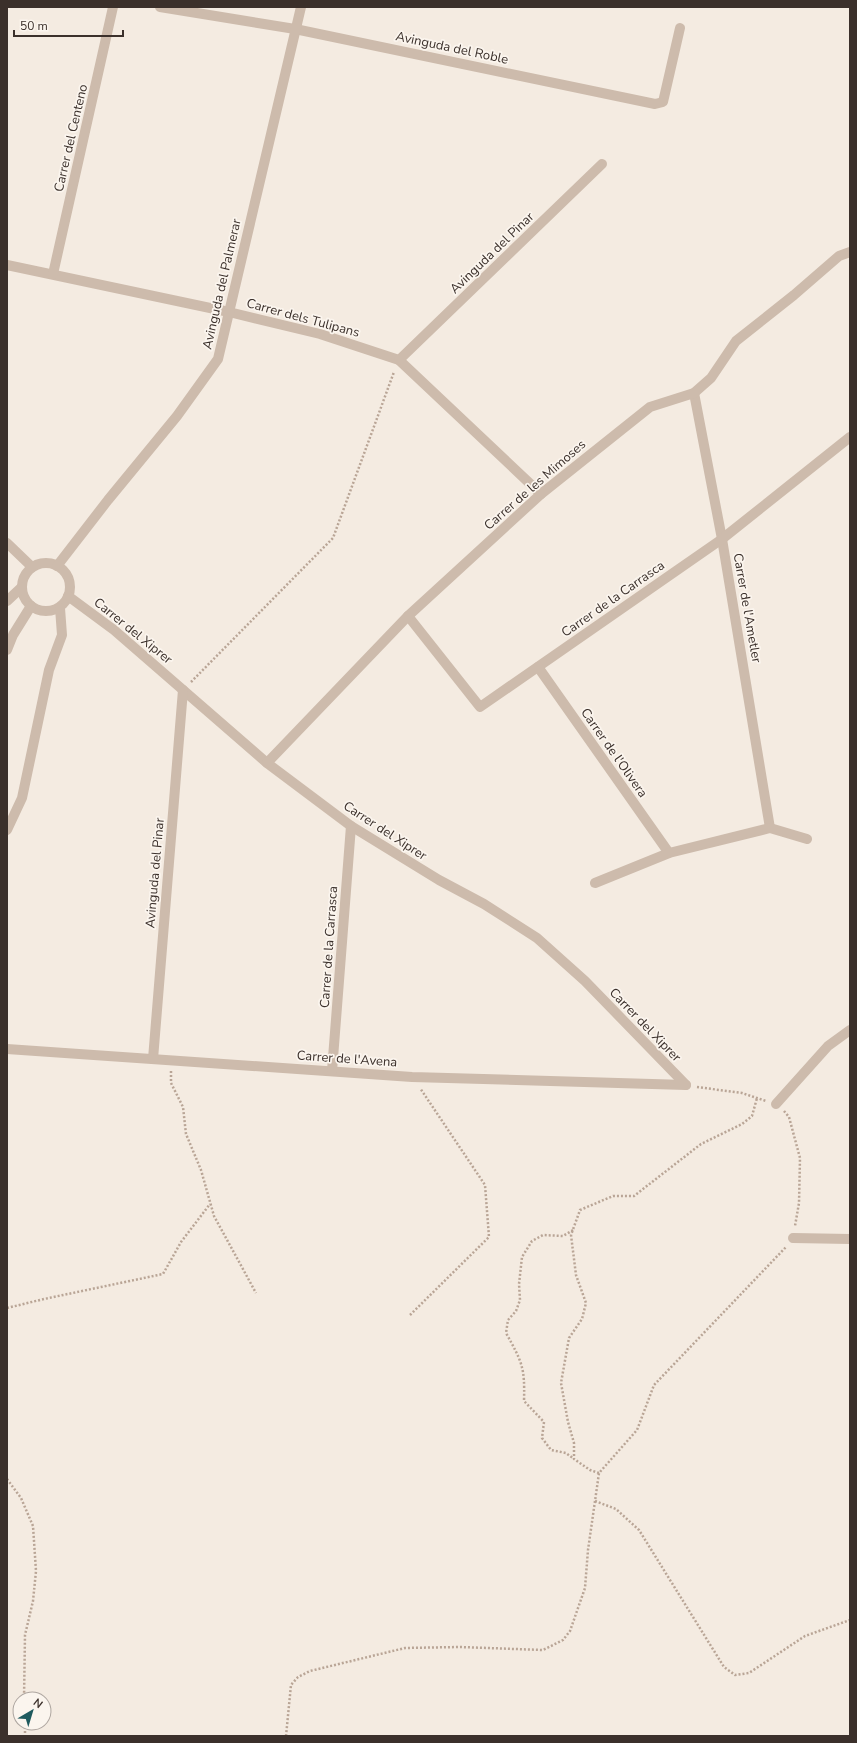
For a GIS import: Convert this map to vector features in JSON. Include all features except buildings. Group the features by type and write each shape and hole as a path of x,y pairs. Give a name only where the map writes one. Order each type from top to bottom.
{"street":[{"name":"Carrer del Centeno","path":"53,274 113,7"},
{"name":"Avinguda del Roble","path":"160,7 295,29 655,104 663,102 680,28"},
{"name":"Avinguda del Palmerar","path":"57,566 108,500 177,416 218,359 301,7"},
{"name":"Avinguda del Pinar","path":"399,360 602,164"},
{"name":"Carrer de les Mimoses","path":"268,763 408,616 541,494 650,407 694,393 711,378 736,341 794,295 839,256 850,252"},
{"name":"Carrer dels Tulipans","path":"7,265 229,312 320,334 399,360 541,494"},
{"name":"Carrer de l'Ametler","path":"694,393 722,539 770,828"},
{"name":"Carrer de la Carrasca","path":"408,616 480,707 722,539 850,437"},
{"path":"7,543 32,567"},
{"path":"7,830 22,798 49,670 62,635 60,608 68,596 70,589 67,576 57,566 45,563 32,567 23,579 22,587 26,601 31,606 45,612 60,608"},
{"path":"7,601 22,587"},
{"name":"Carrer del Xiprer","path":"68,596 114,630 268,763 351,826 439,880 484,904 537,938 585,981 686,1085"},
{"path":"7,650 13,635 31,606"},
{"name":"Carrer de l'Olivera","path":"538,667 669,853"},
{"name":"Avinguda del Pinar","path":"153,1059 184,690"},
{"name":"Carrer de la Carrasca","path":"332,1071 351,826"},
{"path":"595,883 669,853 770,828 807,839"},
{"path":"776,1104 828,1046 850,1030"},
{"name":"Carrer de l'Avena","path":"7,1048 412,1077 686,1085"},
{"path":"793,1238 850,1238"}],"path":[{"path":"184,690 333,538 399,360"},
{"path":"170,1060 171,1083 183,1107 186,1134 201,1170 214,1216 256,1294"},
{"path":"410,1315 489,1237 485,1186 412,1077"},
{"path":"286,1736 291,1685 298,1677 310,1670 405,1648 460,1647 543,1650 563,1640 570,1631 585,1588 588,1550 599,1473 637,1430 654,1385 793,1238 799,1203 800,1158 789,1116 776,1104 742,1093 686,1085"},
{"path":"574,1459 574,1443 568,1422 561,1383 569,1338 582,1319 586,1303 576,1275 571,1234 580,1210 613,1196 634,1196 701,1144 742,1124 752,1116 757,1098"},
{"path":"7,1308 44,1298 164,1274 180,1242 210,1203"},
{"path":"573,1229 563,1236 543,1235 532,1241 522,1257 519,1284 520,1300 516,1311 508,1320 506,1333 520,1358 525,1374 524,1401 544,1422 542,1438 550,1450 566,1454 590,1470 599,1473"},
{"path":"7,1479 21,1498 33,1526 36,1571 33,1601 26,1635 24,1691"},
{"path":"595,1501 616,1510 639,1530 724,1667 735,1675 748,1674 805,1636 849,1619"}]}
